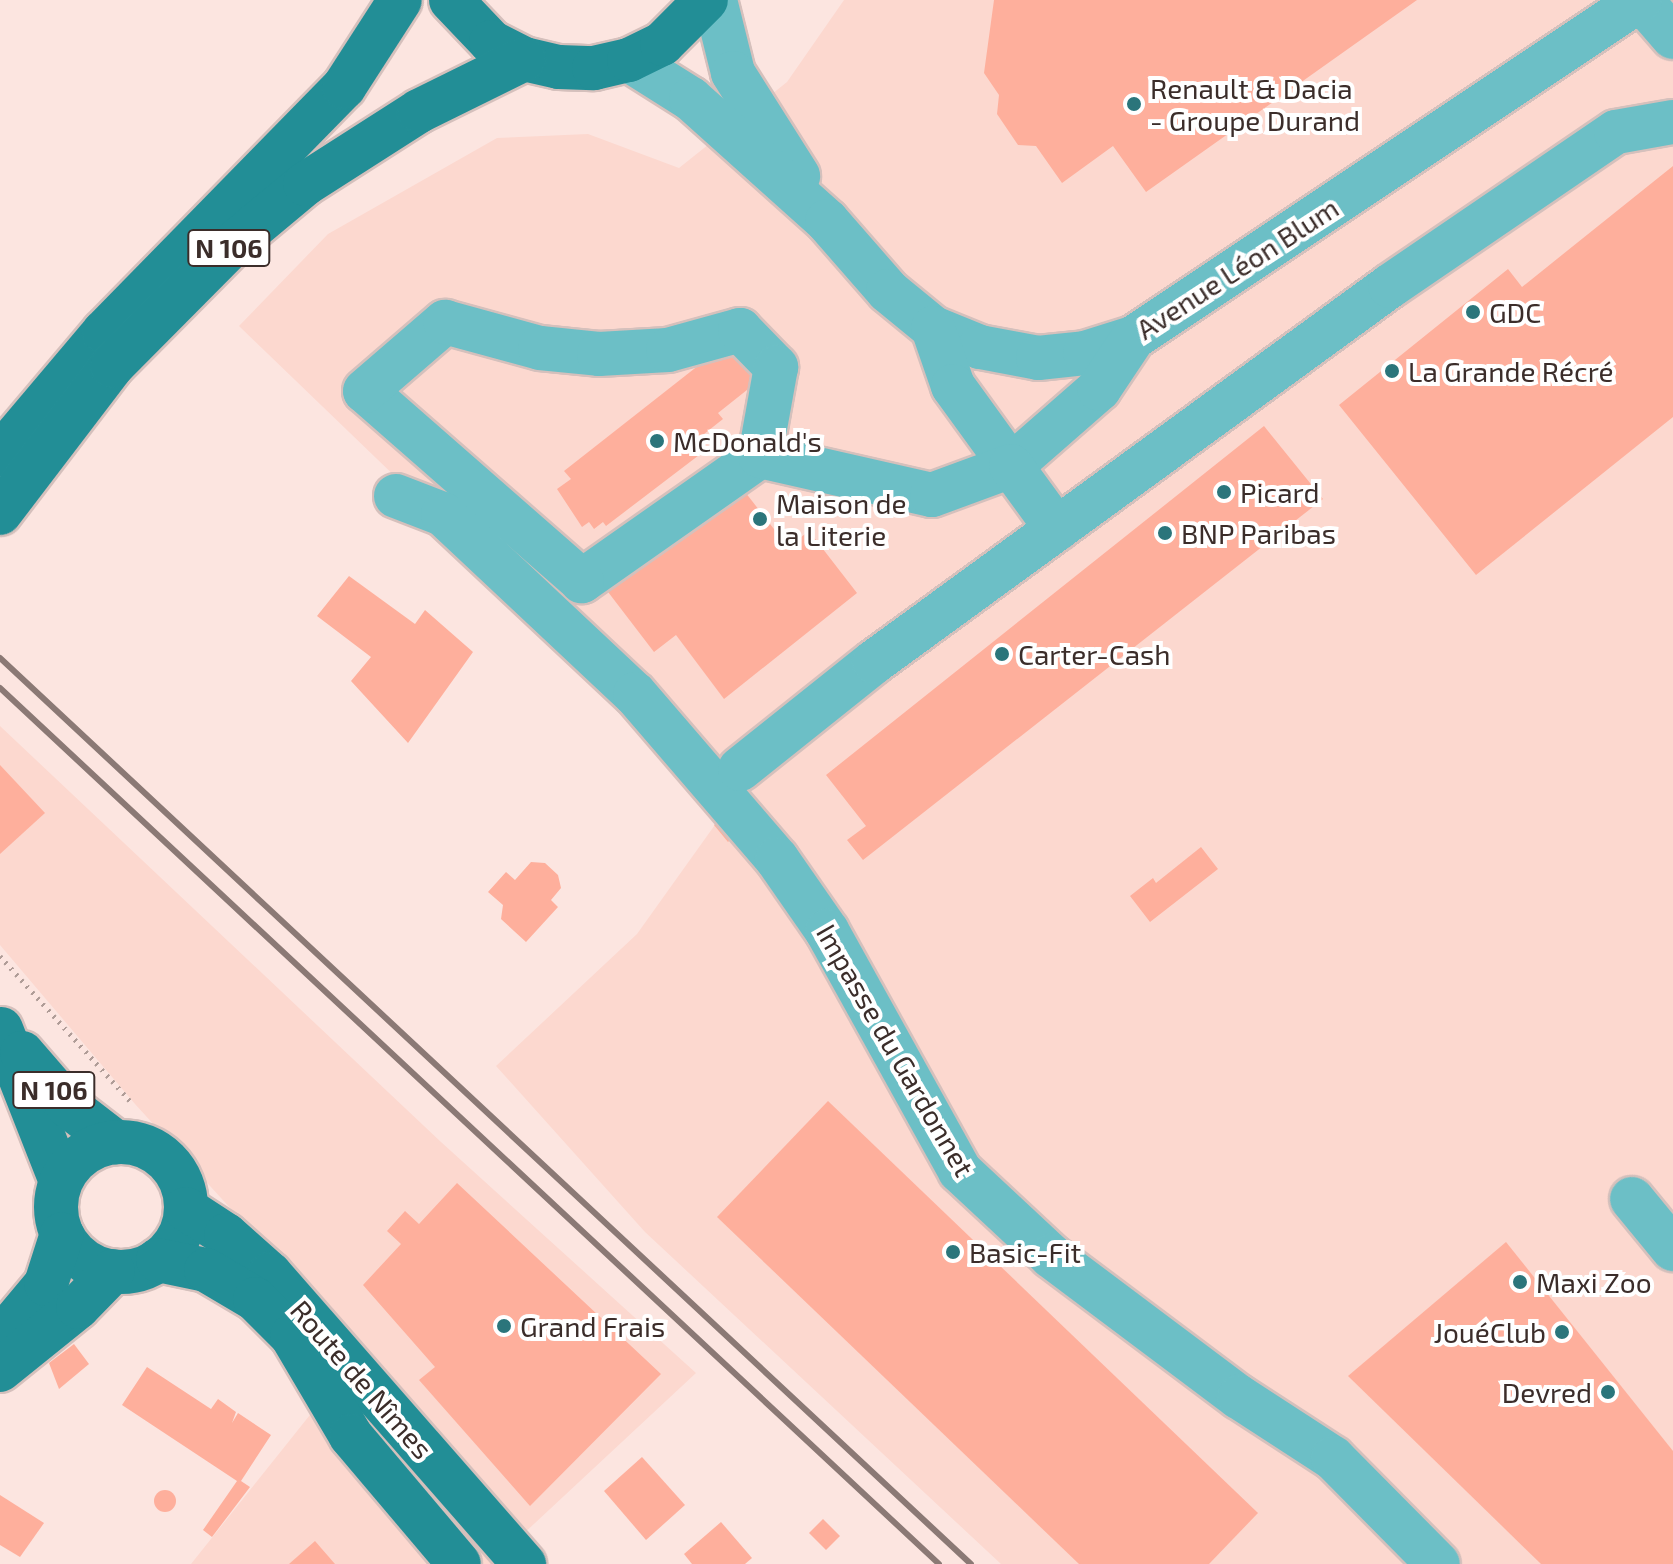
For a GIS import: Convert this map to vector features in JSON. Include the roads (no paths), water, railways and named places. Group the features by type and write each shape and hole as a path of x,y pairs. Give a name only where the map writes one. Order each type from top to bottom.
{"main road":[{"name":"N 106","path":"0,455 104,332 344,87 400,0"},
{"path":"451,0 491,42 524,59 582,68 629,60 662,44 706,0"},
{"name":"N 106","path":"0,513 112,366 233,244 305,184 406,119 524,59"},
{"name":"N 106","path":"0,1029 67,1105 115,1142"},
{"name":"N 106","path":"0,1029 61,1181"},
{"path":"0,1370 32,1348 113,1271 158,1260 182,1229 186,1209 178,1177 157,1152 115,1142 83,1154 61,1181 56,1217 62,1234 74,1252 113,1271"},
{"name":"Route de Nîmes","path":"186,1209 270,1274 524,1564"},
{"path":"0,1339 46,1284 62,1234"},
{"name":"Route de Nîmes","path":"158,1260 206,1270 255,1299 292,1336 351,1436 459,1564"}],"street":[{"name":"Avenue Léon Blum","path":"715,0 733,73 827,221"},
{"name":"Avenue Léon Blum","path":"629,60 691,99 827,221 888,291 933,328 980,347 1038,358 1085,353 1133,338 1641,0"},
{"path":"1641,0 1673,37"},
{"path":"740,769 874,662 1390,286 1616,132 1673,122"},
{"path":"760,456 776,367 740,330 668,350 599,354 540,348 445,322 365,391 582,581 760,456 932,495 1011,466 1099,389 1133,338"},
{"path":"933,328 953,386 1057,529"},
{"name":"Impasse du Gardonnet","path":"396,496 443,514 635,694 777,859 827,931 960,1171 1051,1256 1239,1397 1333,1458 1438,1564"},
{"path":"1632,1199 1673,1249"}],"railway":[{"path":"0,658 971,1564"},
{"path":"0,688 939,1564"}],"place":[{"name":"Renault & Dacia - Groupe Durand","path":"1134,104"},
{"name":"GDC","path":"1473,312"},
{"name":"La Grande Récré","path":"1392,371"},
{"name":"McDonald's","path":"657,441"},
{"name":"Picard","path":"1224,492"},
{"name":"Maison de la Literie","path":"760,519"},
{"name":"BNP Paribas","path":"1165,533"},
{"name":"Carter-Cash","path":"1002,654"},
{"name":"Basic-Fit","path":"953,1252"},
{"name":"Maxi Zoo","path":"1520,1282"},
{"name":"Grand Frais","path":"504,1326"},
{"name":"JouéClub","path":"1562,1332"},
{"name":"Devred","path":"1608,1392"}]}
